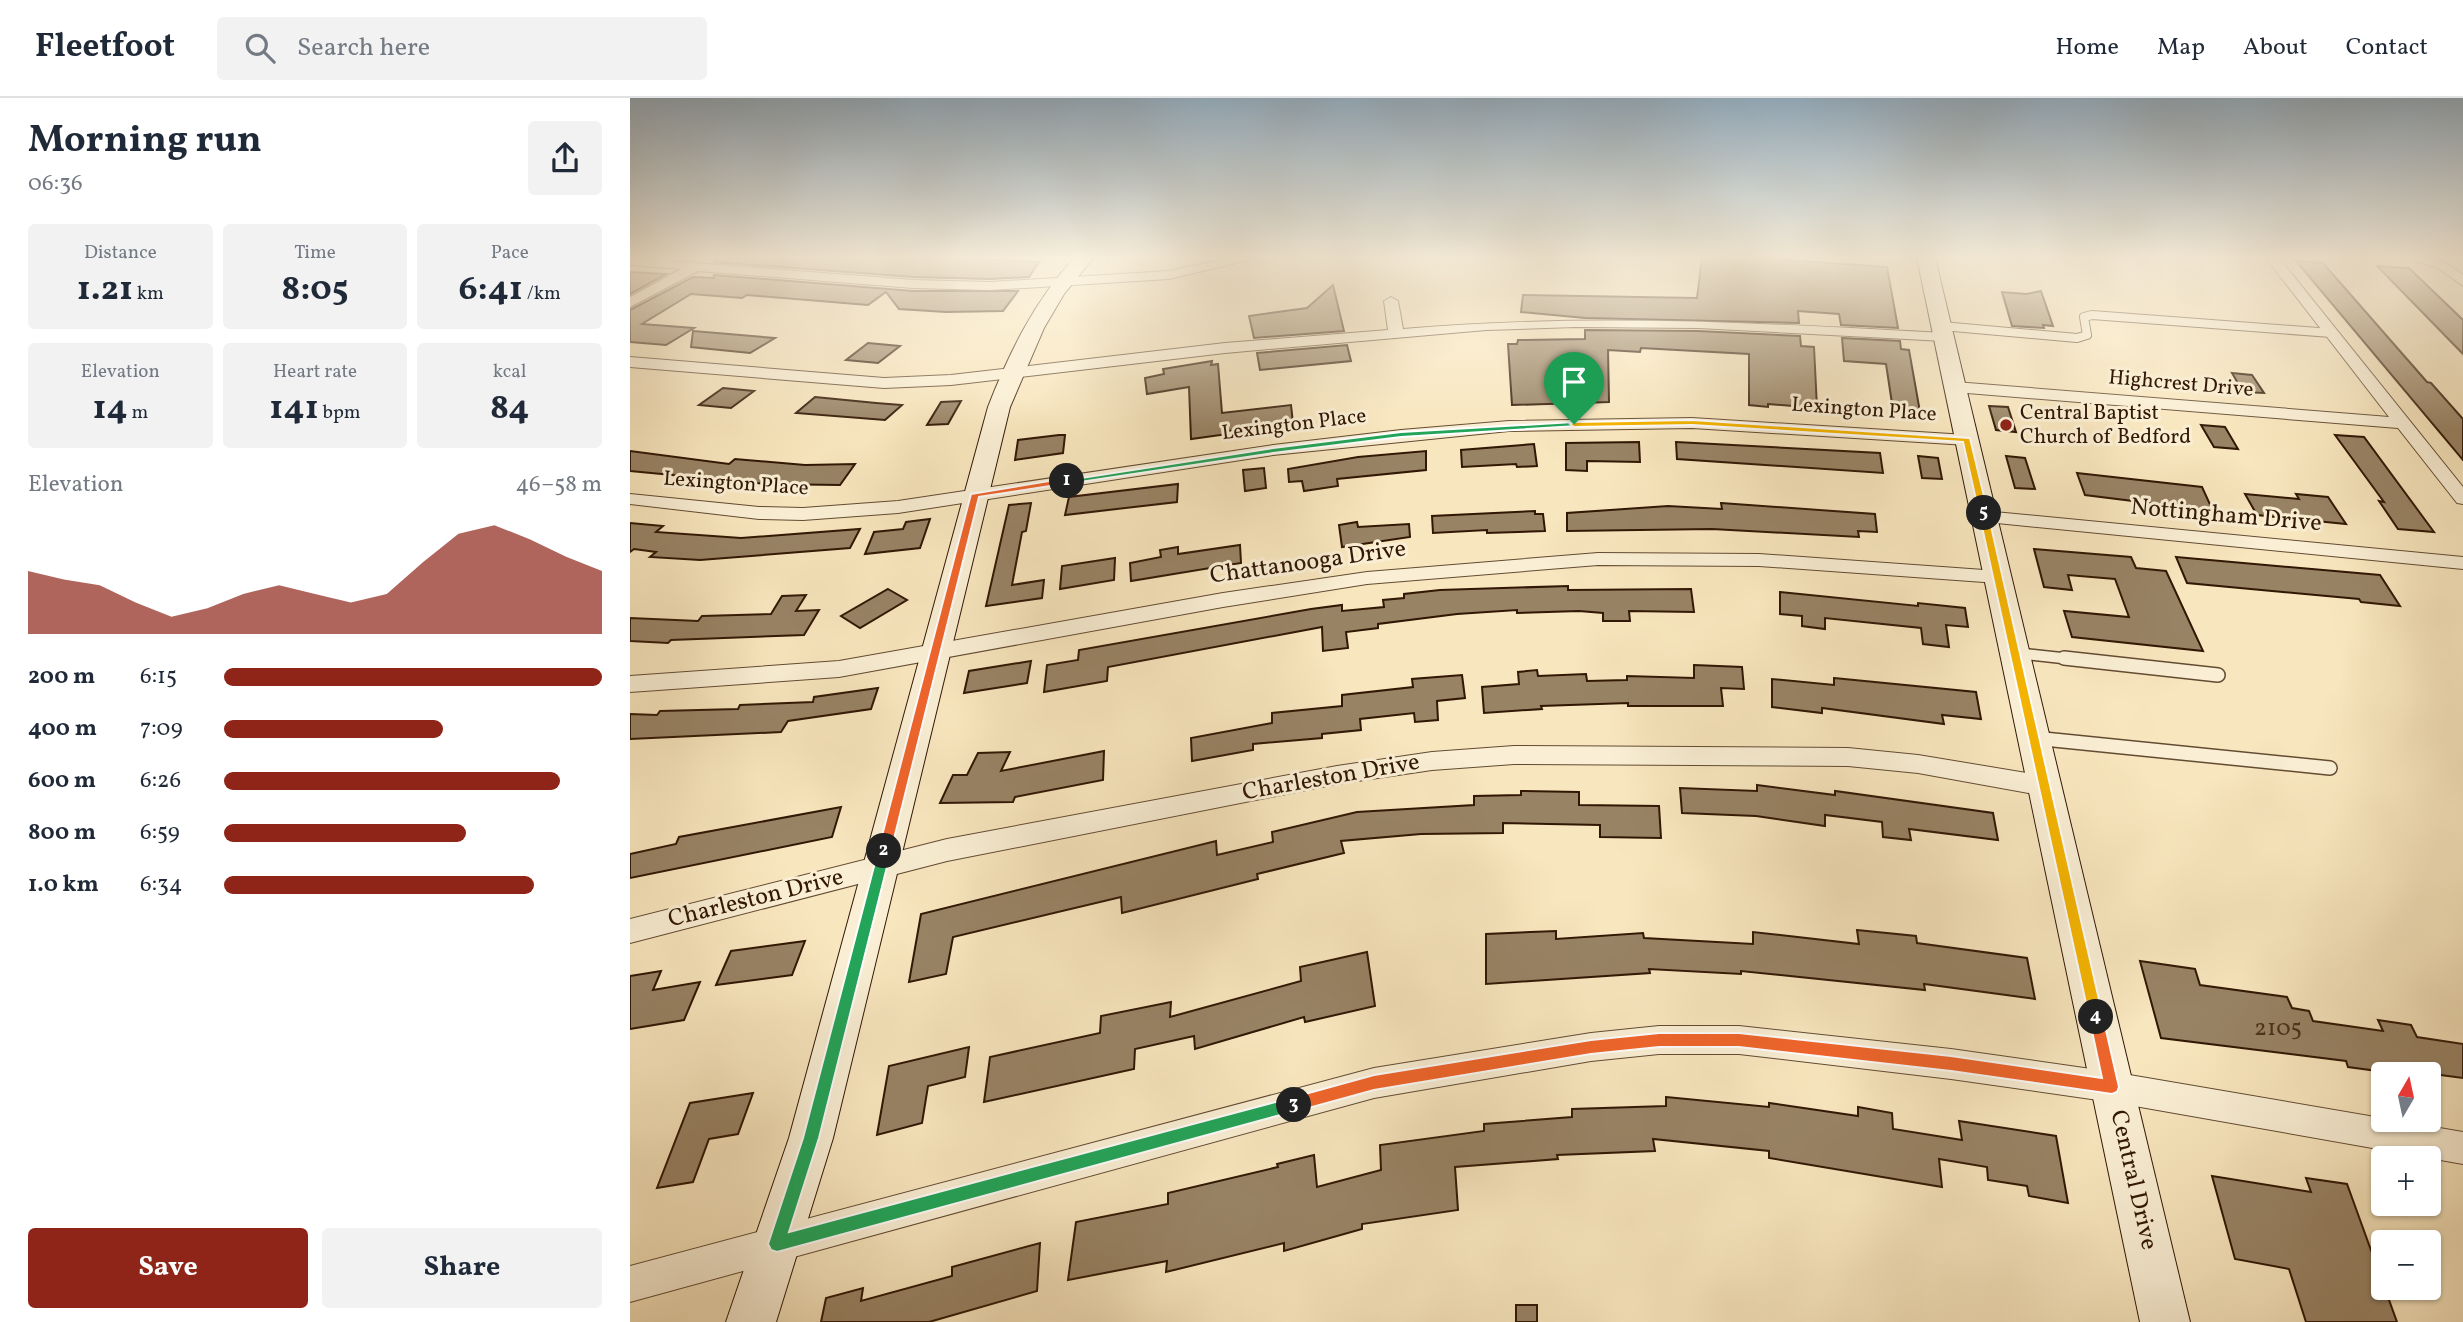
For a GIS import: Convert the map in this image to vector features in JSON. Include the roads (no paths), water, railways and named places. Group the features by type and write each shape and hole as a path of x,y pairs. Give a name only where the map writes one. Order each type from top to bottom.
{"street":[{"path":"751,1322 811,1138 975,494 1011,374 1039,315"},
{"path":"1393,315 1396,333"},
{"name":"Central Drive","path":"1939,315 2165,1322"},
{"path":"2317,315 2463,499"},
{"path":"630,362 884,383 1011,374 1226,348 1396,333 1562,323 1698,324 1943,332"},
{"name":"Highcrest Drive","path":"1955,387 2403,423"},
{"name":"Lexington Place","path":"630,499 759,513 803,514 898,507 1273,450 1509,426 1692,423 1967,440"},
{"name":"Nottingham Drive","path":"1984,517 2463,563"},
{"name":"Chattanooga Drive","path":"630,684 799,674 1223,600 1367,578 1598,559 1748,560 1998,577"},
{"name":"Charleston Drive","path":"630,931 947,850 1337,775 1432,761 1514,755 1848,757 1918,764 2045,786"},
{"path":"630,1284 1374,1083 1591,1047 1659,1040 1739,1040 1951,1064 2112,1087 2463,1148"}],"lane":[{"path":"1943,332 2077,338 2087,335 2084,317 2092,316 2331,333"},
{"path":"2015,653 2218,675"},
{"path":"2034,738 2330,768"}],"place":[{"name":"Central Baptist Church of Bedford","path":"2006,425"}]}
